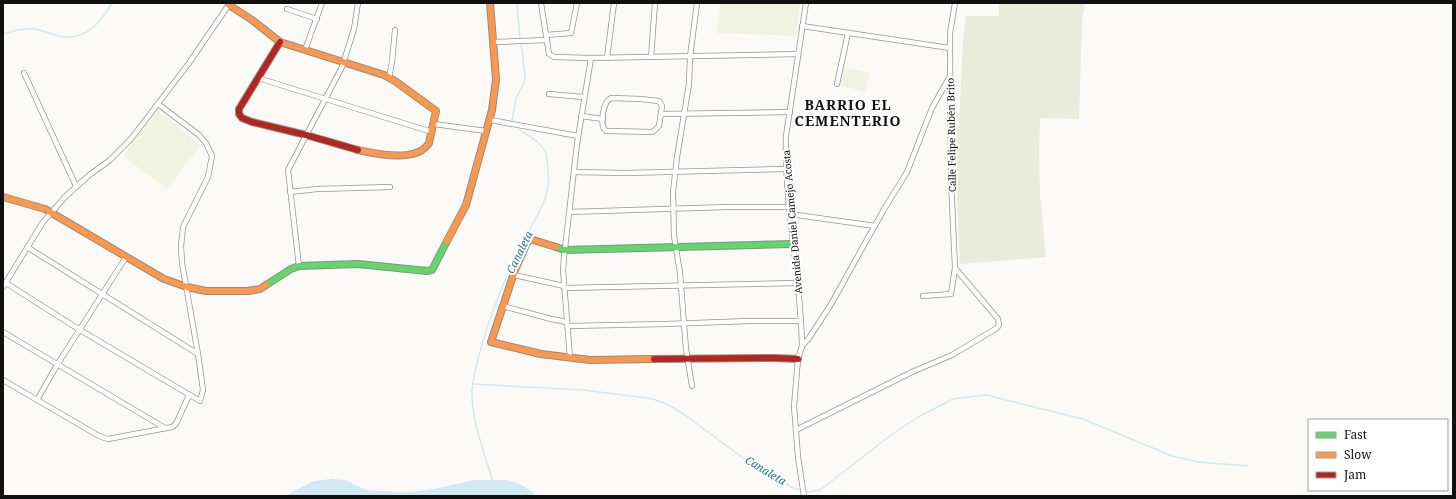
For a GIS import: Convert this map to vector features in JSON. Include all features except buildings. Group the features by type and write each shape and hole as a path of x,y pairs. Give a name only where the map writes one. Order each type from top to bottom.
{"street":[{"path":"305,50 322,3"},
{"path":"299,266 288,170 344,62 354,29 358,3"},
{"path":"3,197 36,206 50,212 164,279 187,287 226,291 260,290 291,269 299,266 358,264 427,271 432,270 466,205 490,120 496,79 490,3"},
{"path":"541,3 549,54 556,58 690,57 798,54"},
{"path":"494,42 546,38 571,33 577,3"},
{"path":"607,58 614,3"},
{"path":"651,57 655,3"},
{"path":"692,386 673,223 673,209 675,171 689,84 690,57 697,3"},
{"name":"Avenida Daniel Camejo Acosta","path":"802,346 801,320 792,244 786,169 786,136 806,3"},
{"name":"Calle Felipe Rubén Brito","path":"923,296 951,294 955,268 951,178 950,33 955,3"},
{"path":"158,104 199,135 206,143 212,156 208,177 183,227 181,235 182,263 203,390 200,401 4,285 50,212 76,186 122,149 193,58 230,4 280,42 376,72 389,78 436,111 429,141 423,149 408,154 398,155 362,151 252,122 240,116 238,112 239,109 280,42"},
{"path":"287,9 317,19"},
{"path":"802,26 950,48"},
{"path":"389,78 395,30"},
{"path":"837,84 848,33"},
{"path":"570,358 563,270 564,250 578,136 591,58"},
{"path":"24,73 76,186"},
{"path":"804,496 798,457 795,387 798,359 802,346 830,306 907,172 928,116 950,76"},
{"path":"258,78 432,132"},
{"path":"549,94 584,97"},
{"path":"611,98 659,101 662,106 659,126 653,132 606,131 602,126 603,119 606,102 611,98"},
{"path":"662,114 790,112"},
{"path":"581,116 603,119"},
{"path":"490,120 578,136"},
{"path":"434,124 486,131"},
{"path":"574,172 786,169"},
{"path":"290,192 317,189 390,187"},
{"path":"569,212 727,207 789,207"},
{"path":"790,214 875,226"},
{"path":"792,244 564,250 534,239 530,239 526,244 514,274 491,342 541,354 601,361 774,358 798,359"},
{"path":"27,247 198,354"},
{"path":"37,400 57,365 126,257"},
{"path":"796,430 912,372 952,354 997,328 1000,322 955,268"},
{"path":"514,274 564,287 797,283"},
{"path":"503,306 568,324 684,324 750,320 801,320"},
{"path":"3,332 165,428"},
{"path":"3,380 104,438 114,438 172,427 176,424 189,395"}],"green space":[{"path":"721,3 800,3 796,36 716,33"},
{"path":"999,3 1085,3 1082,21 1079,119 1040,118 1040,196 1046,257 960,264 954,126 959,126 963,42 966,16 999,16"},
{"path":"844,67 870,73 865,92 839,85"},
{"path":"158,111 201,145 167,189 123,156"}],"water":[{"path":"332,479 345,480 366,490 394,492 412,492 439,488 474,480 507,480 522,485 537,496 285,496 313,481"}],"waterway":[{"path":"3,34 18,30 30,29 64,37 80,35 93,28 104,16 112,3"},
{"name":"Canaleta","path":"517,3 520,39"},
{"name":"Canaleta","path":"512,121 516,98 524,83 525,77 521,43"},
{"name":"Canaleta","path":"493,482 476,425 472,402 474,376 497,299 520,247 544,202 549,182 546,153 544,149 531,137 520,130"},
{"name":"Canaleta","path":"473,384 584,390 653,399 669,405 685,415 743,458 791,487 810,492 820,490 891,435 918,417 953,399 986,395 1083,419 1172,456 1198,462 1248,466"}],"traffic: fast":[{"path":"266,285 291,269 299,266 358,264 427,271 432,270 447,241"},
{"path":"556,247 564,250 793,244"}],"traffic: slow":[{"path":"447,241 466,205 492,110 496,79 490,3"},
{"path":"229,5 252,20 280,42 384,75 395,81 436,111 429,143 416,153 396,156 358,150"},
{"path":"3,197 45,209 164,279 187,287 206,291 248,291 260,289 266,285"},
{"path":"556,247 530,239 515,270 491,342 541,354 590,360 654,359"}],"traffic: jam":[{"path":"280,42 239,109 239,114 242,118 252,122 306,135 358,150"},
{"path":"654,359 798,359"}],"district":[{"name":"BARRIO EL CEMENTERIO","path":"848,112"}]}
